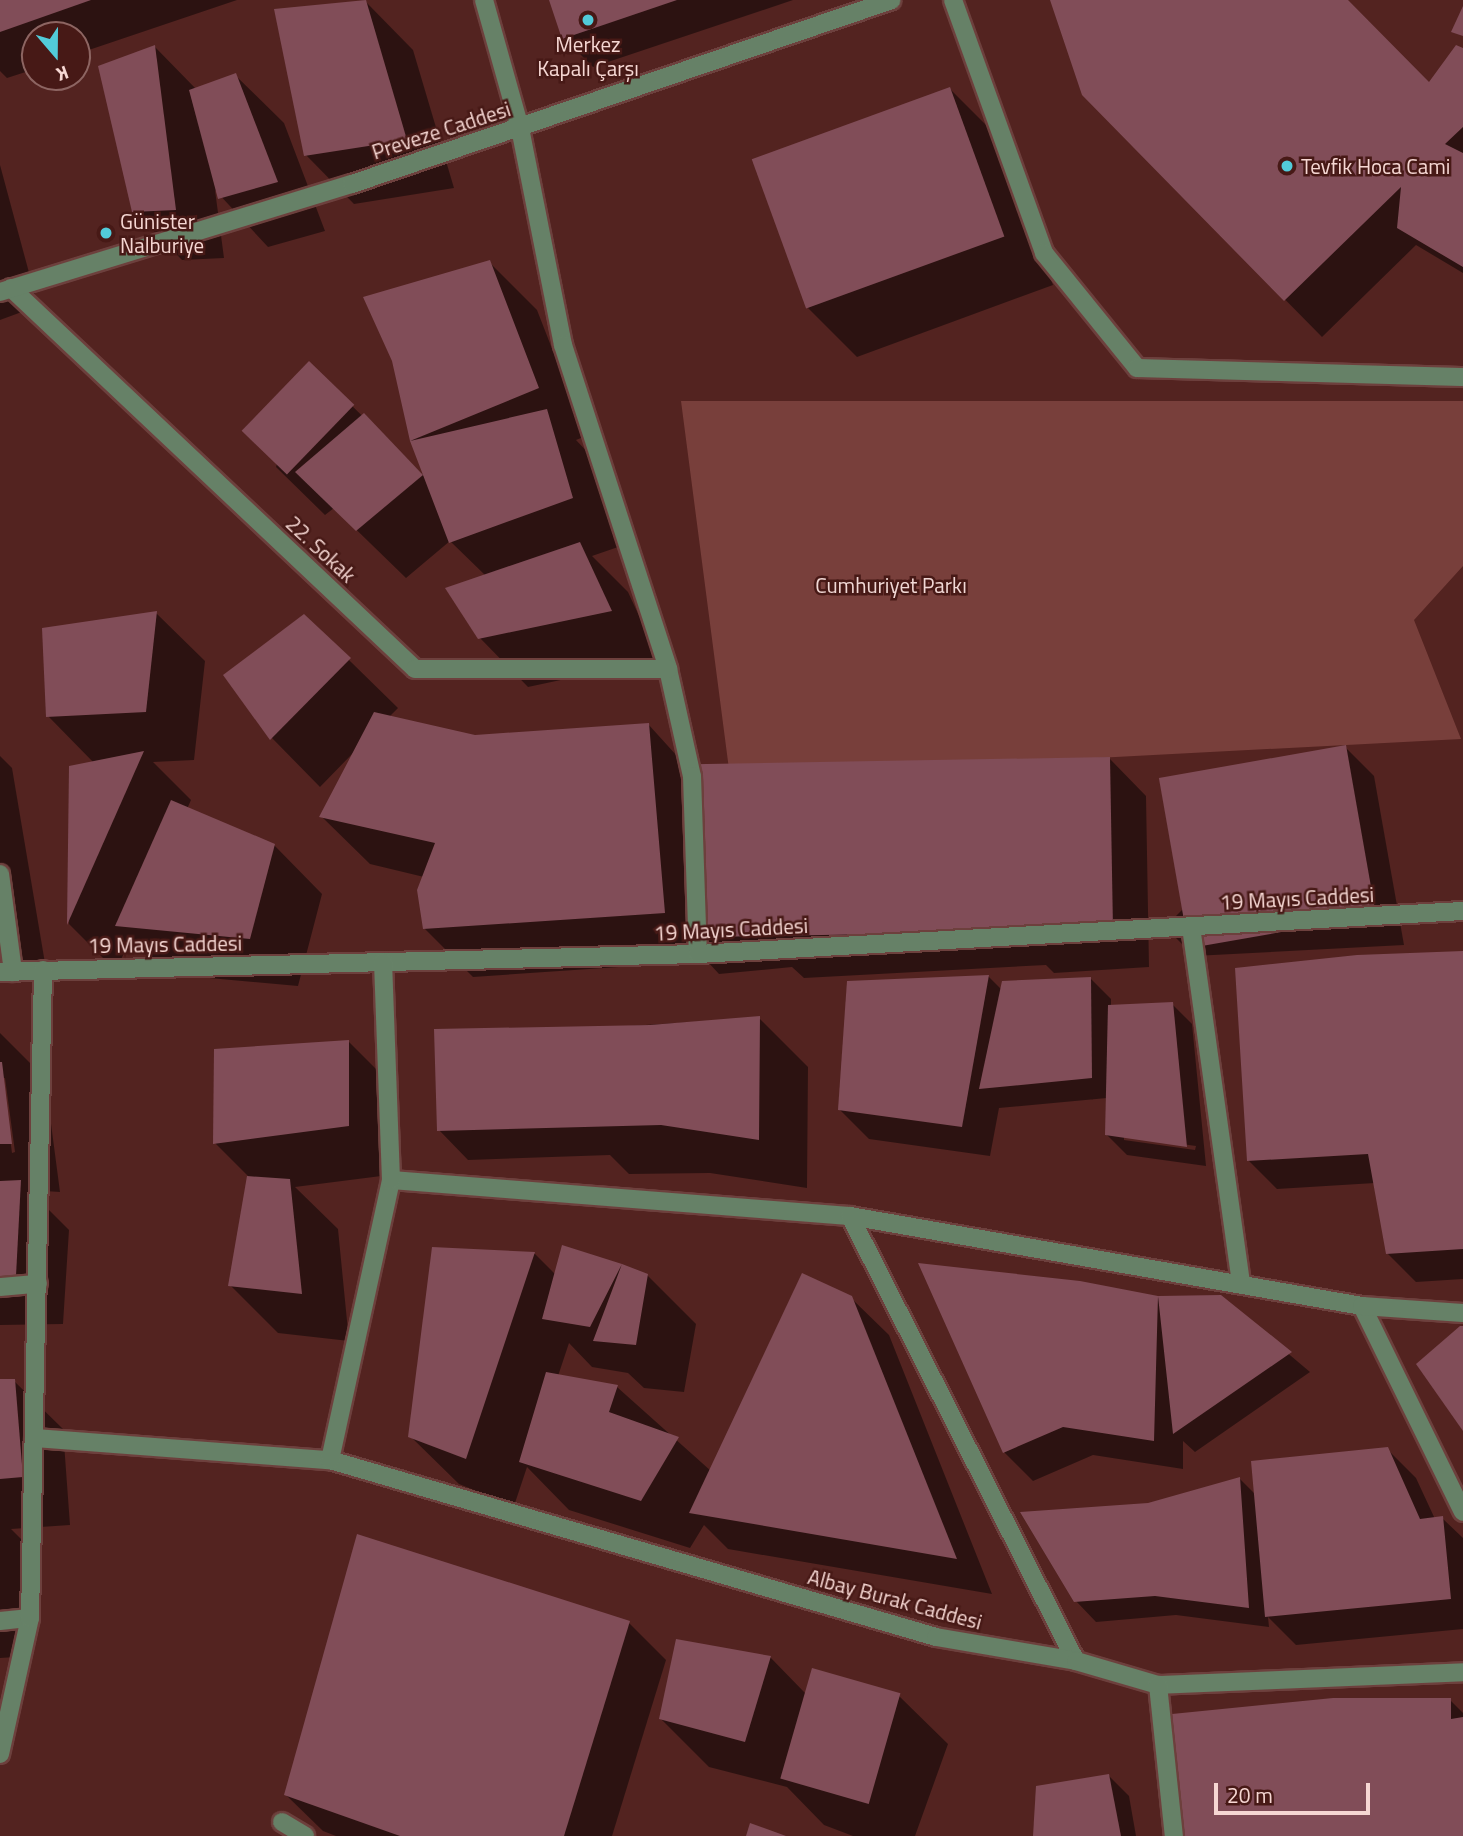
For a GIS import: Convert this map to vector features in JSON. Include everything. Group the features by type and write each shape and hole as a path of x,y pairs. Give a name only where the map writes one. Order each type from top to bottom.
{"street":[{"path":"484,0 520,128 563,345 668,669 692,776 698,954"},
{"name":"Preveze Caddesi","path":"6,290 520,128 892,0"},
{"path":"953,0 1045,253 1137,368 1463,377"},
{"name":"22. Sokak","path":"6,290 415,669 668,669"},
{"path":"0,874 6,972"},
{"name":"19 Mayıs Caddesi","path":"6,972 698,954 1463,911"},
{"path":"1191,927 1241,1284"},
{"path":"330,1461 391,1180 383,962"},
{"path":"0,1754 30,1619 43,970"},
{"path":"391,1180 850,1216 1362,1306 1463,1313"},
{"path":"850,1216 1076,1661"},
{"path":"0,1287 38,1284"},
{"path":"1362,1306 1463,1512"},
{"name":"Albay Burak Caddesi","path":"34,1438 330,1461 936,1637 1076,1661 1158,1685 1463,1672"},
{"path":"0,1621 30,1619"},
{"path":"1158,1685 1174,1836"},
{"path":"282,1822 304,1836"}],"green space":[{"name":"Cumhuriyet Parkı","path":"681,401 1463,401 1463,566 1414,620 1461,739 730,777"}],"building":[{"path":"0,0 91,0 31,21 21,21 21,25 0,32"},
{"path":"366,0 407,140 304,156 274,9"},
{"name":"Merkez Kapalı Çarşı","path":"549,0 677,0 562,39"},
{"name":"Tevfik Hoca Cami","path":"1050,0 1348,0 1429,82 1456,45 1463,48 1463,127 1445,144 1463,153 1463,267 1397,228 1401,187 1284,301 1082,95"},
{"path":"1463,6 1463,36 1451,32"},
{"path":"155,45 176,210 132,212 98,66"},
{"path":"236,73 278,182 218,199 189,90"},
{"path":"950,87 1004,236 806,309 752,159"},
{"path":"490,260 539,388 410,441 392,361 363,297"},
{"path":"309,361 354,405 287,475 242,431"},
{"path":"547,409 573,498 449,543 410,441"},
{"path":"364,413 423,475 356,531 295,472"},
{"path":"580,542 612,611 478,639 445,588"},
{"path":"157,611 146,712 46,717 42,628"},
{"path":"304,614 351,658 270,740 223,675"},
{"path":"374,712 475,735 649,723 665,913 423,929 417,890 435,843 319,817"},
{"path":"1346,745 1376,915 1189,948 1159,778"},
{"path":"144,751 67,925 69,766"},
{"path":"1110,757 1113,930 695,937 692,764"},
{"path":"171,800 275,844 250,939 115,926"},
{"path":"1463,951 1463,1249 1386,1254 1368,1154 1247,1161 1235,968 1357,955"},
{"path":"989,975 962,1127 838,1110 847,981"},
{"path":"1091,977 1092,1078 979,1089 1002,981"},
{"path":"1173,1002 1187,1147 1105,1135 1108,1005"},
{"path":"760,1016 759,1140 661,1125 437,1131 434,1029 650,1025"},
{"path":"349,1040 349,1126 213,1144 214,1049"},
{"path":"2,1062 12,1144 0,1144"},
{"path":"247,1176 290,1179 302,1294 228,1286"},
{"path":"21,1180 16,1276 0,1277 0,1181"},
{"path":"562,1245 622,1264 590,1327 542,1319"},
{"path":"432,1247 535,1252 466,1459 408,1437"},
{"path":"918,1263 1080,1281 1158,1296 1154,1441 1063,1427 1003,1453"},
{"path":"622,1264 648,1274 636,1345 593,1341"},
{"path":"802,1273 852,1296 957,1559 689,1513"},
{"path":"1221,1295 1292,1352 1173,1434 1158,1296"},
{"path":"1463,1326 1463,1431 1416,1364"},
{"path":"546,1372 618,1385 609,1412 679,1437 641,1501 519,1462"},
{"path":"0,1379 15,1379 23,1477 0,1479"},
{"path":"1388,1447 1420,1519 1443,1516 1451,1599 1265,1617 1251,1461"},
{"path":"1240,1477 1249,1608 1155,1596 1074,1602 1020,1512 1148,1503"},
{"path":"357,1534 630,1621 564,1836 400,1836 284,1795"},
{"path":"676,1639 771,1656 745,1742 659,1719"},
{"path":"812,1668 900,1693 869,1804 780,1779"},
{"path":"1333,1698 1451,1698 1451,1719 1463,1717 1463,1836 1184,1836 1172,1714"},
{"path":"1109,1774 1121,1836 1033,1836 1036,1786"},
{"path":"750,1823 786,1836 746,1836"}],"place":[{"name":"Merkez Kapalı Çarşı","path":"588,20"},
{"name":"Tevfik Hoca Cami","path":"1287,166"},
{"name":"Günister Nalburiye","path":"106,233"}]}
